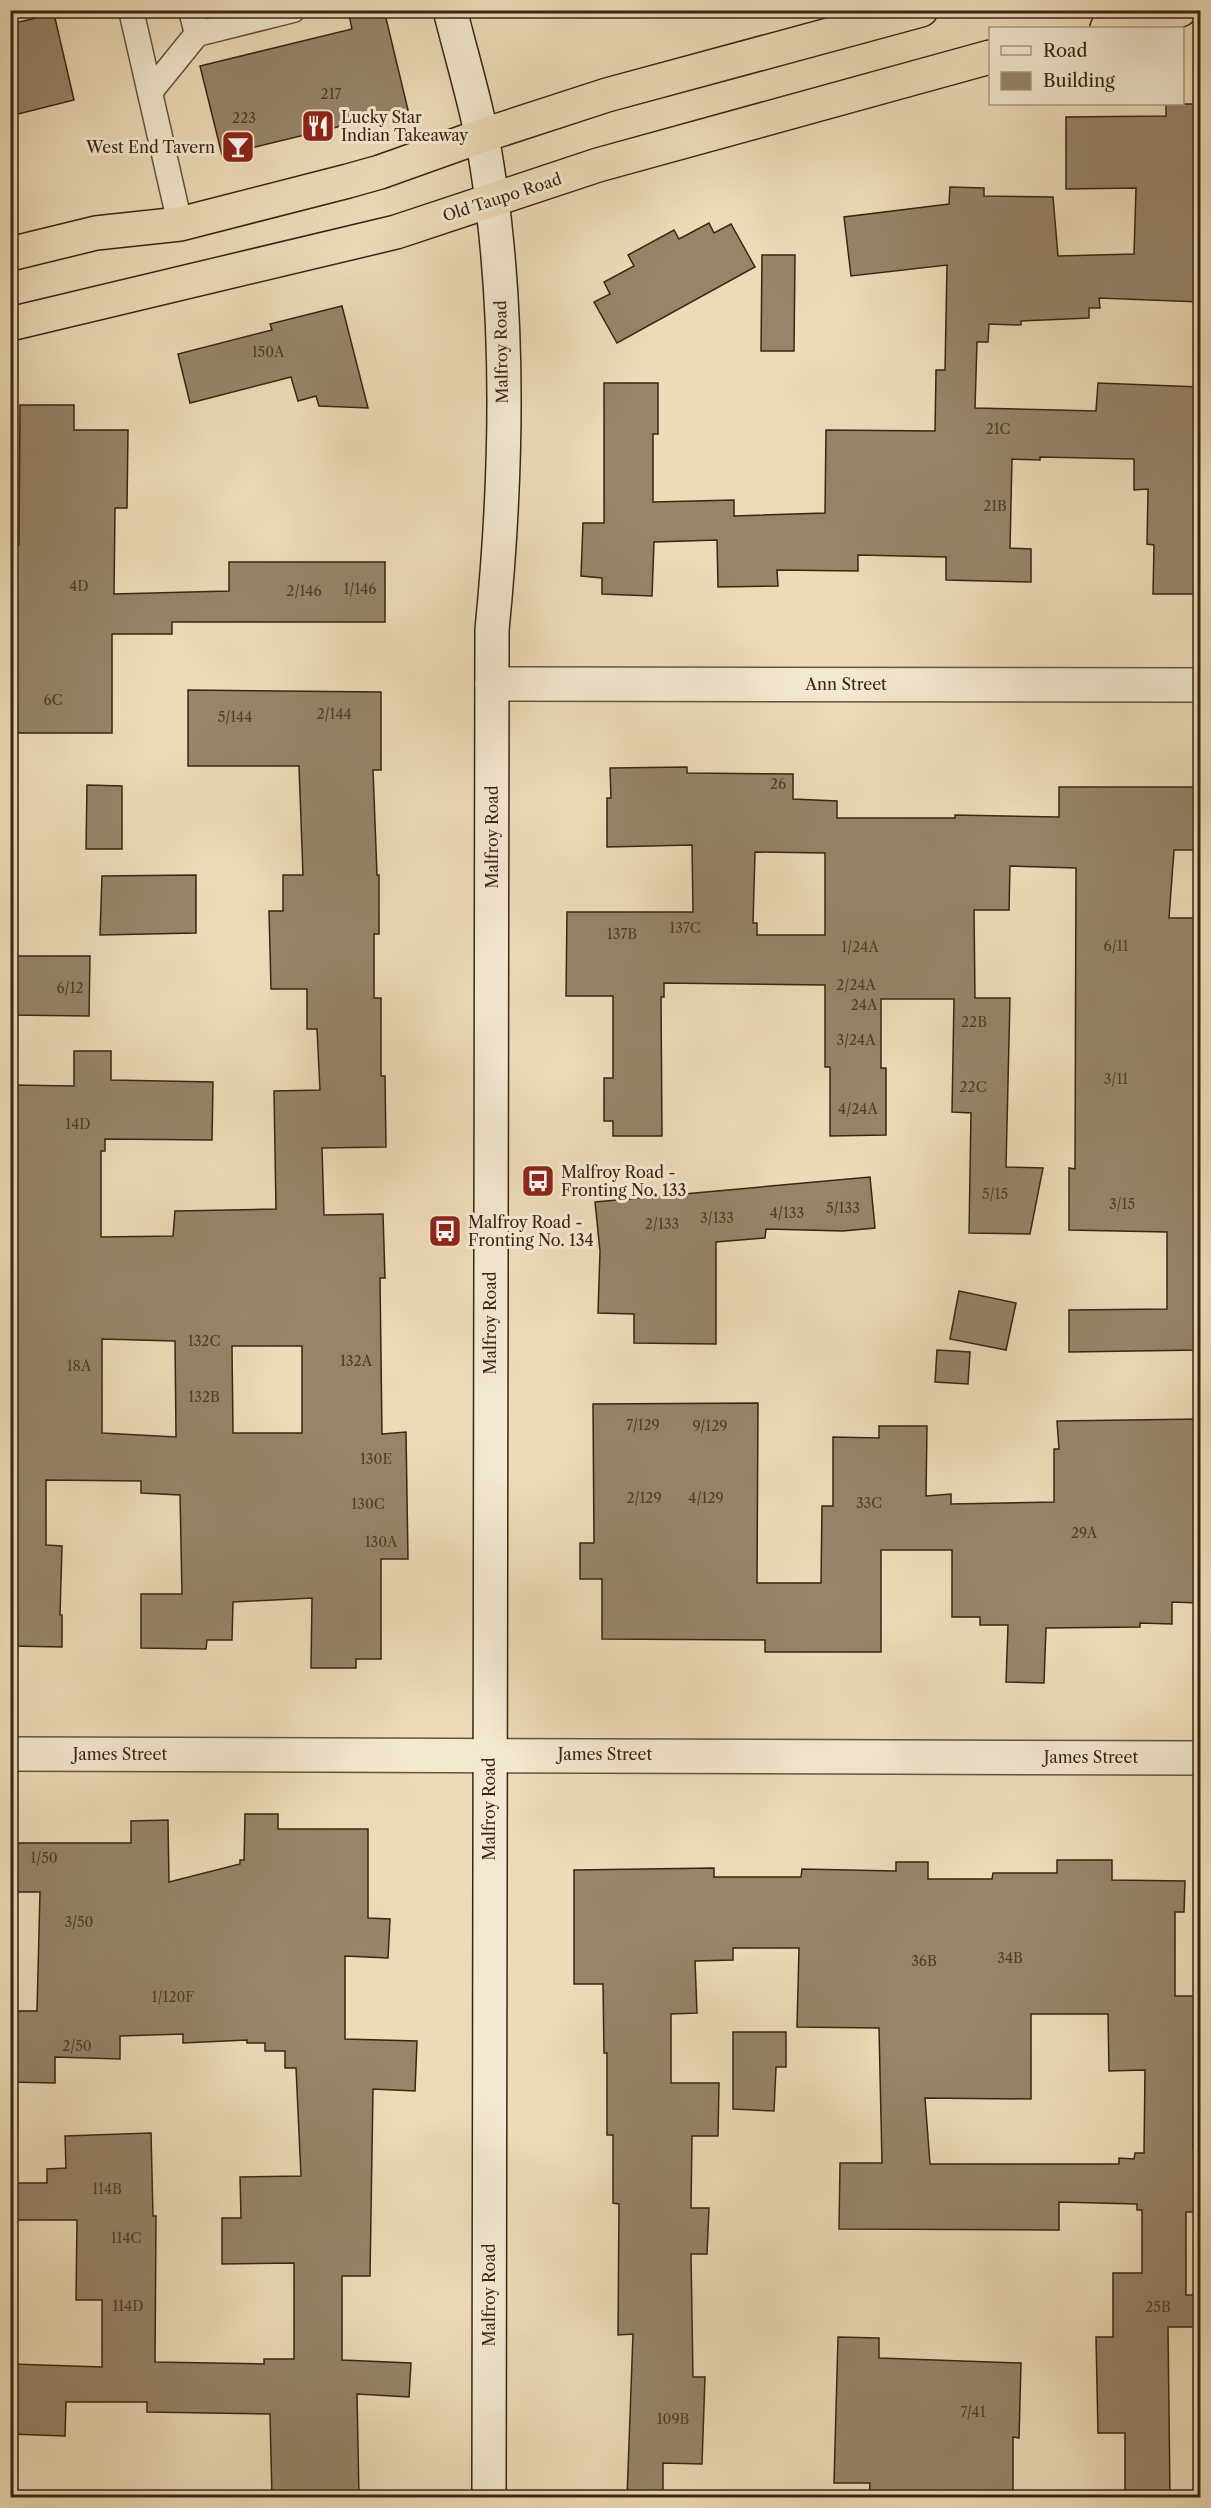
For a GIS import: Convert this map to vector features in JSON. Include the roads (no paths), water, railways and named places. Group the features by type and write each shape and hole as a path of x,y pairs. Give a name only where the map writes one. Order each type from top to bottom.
{"highway":[{"path":"10,254 96,233 180,224 380,172 607,95 921,10"},
{"path":"1108,22 1180,10"},
{"name":"Old Taupo Road","path":"10,324 396,232 618,159 989,57"}],"main road":[{"name":"Malfroy Road","path":"450,10 481,136 491,201 501,298 502,499 492,630 489,2498"},
{"name":"Ann Street","path":"492,684 1200,685"},
{"name":"James Street","path":"10,1754 1200,1758"}],"lane":[{"path":"131,10 180,224"},
{"path":"150,92 194,22 292,10"}],"place":[{"name":"Lucky Star Indian Takeaway","path":"318,126"},
{"name":"West End Tavern","path":"238,147"},
{"name":"Malfroy Road - Fronting No. 133","path":"538,1181"},
{"name":"Malfroy Road - Fronting No. 134","path":"445,1231"}]}
